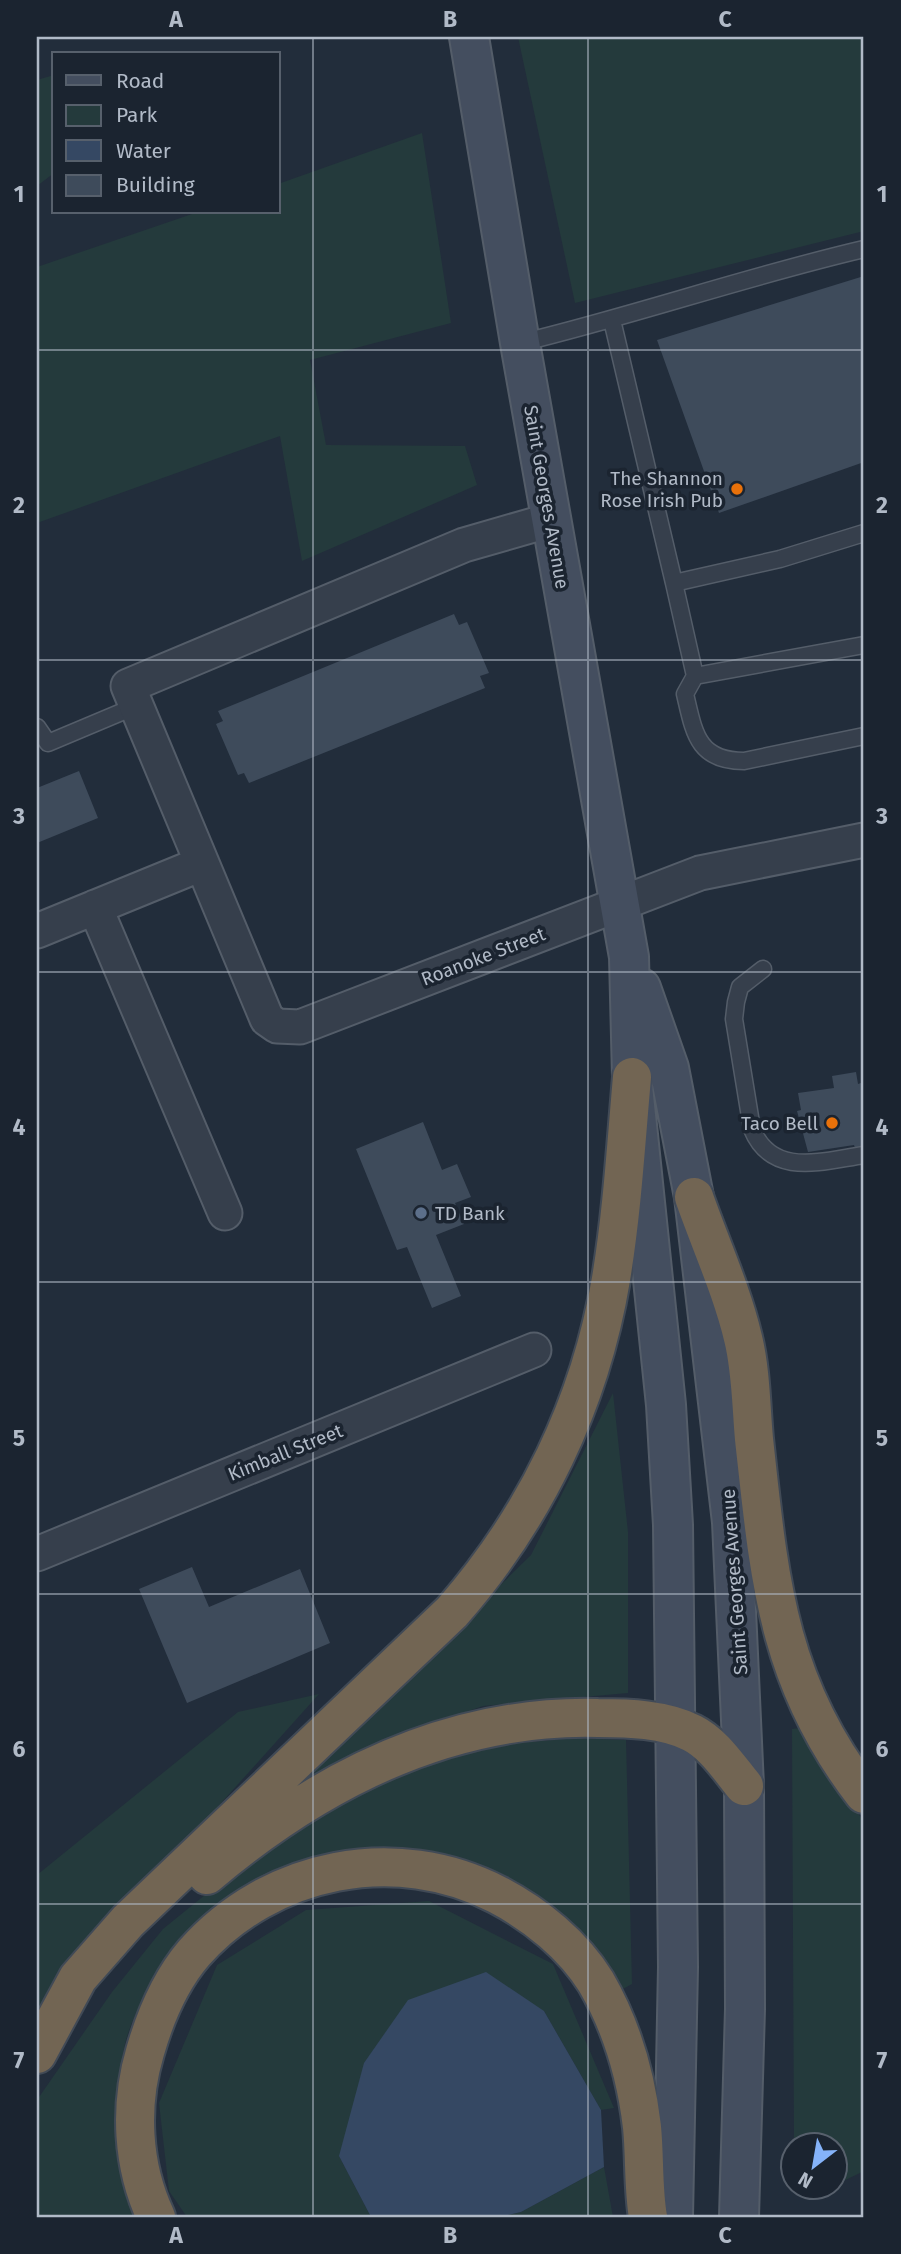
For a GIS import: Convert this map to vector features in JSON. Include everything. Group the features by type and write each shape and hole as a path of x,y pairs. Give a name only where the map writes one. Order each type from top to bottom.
{"highway":[{"path":"41,2047 78,1978 128,1920 452,1612 494,1561 529,1507 572,1419 596,1350 616,1248 632,1077"},
{"path":"694,1197 744,1339 767,1562 782,1633 814,1715 830,1746 864,1794"},
{"path":"41,2047 188,1891 274,1823 365,1768 453,1734 543,1718 633,1719 677,1728 705,1742 744,1786"},
{"path":"156,2217 146,2190 135,2140 136,2090 156,2017 180,1971 223,1925 263,1898 310,1877 358,1867 388,1866 452,1876 514,1903 559,1938 595,1981 620,2032 630,2060 642,2127 648,2217"}],"main road":[{"name":"Saint Georges Avenue","path":"469,37 520,343 629,957 632,1077 666,1405 677,1728 678,1967 673,2217"},
{"name":"Saint Georges Avenue","path":"629,957 669,1068 694,1197 732,1522 744,1786 746,2010 739,2217"}],"street":[{"path":"136,706 128,686 464,545 551,520"},
{"name":"Roanoke Street","path":"136,706 260,1007 267,1019 288,1029 300,1027 700,873 864,840"},
{"path":"37,931 201,864"},
{"path":"95,907 225,1213"},
{"name":"Kimball Street","path":"37,1554 534,1350"}],"lane":[{"path":"520,343 612,320 774,270 864,248"},
{"path":"612,320 695,676 685,694 695,736 704,749 730,761 744,761 864,736"},
{"path":"674,583 780,559 864,533"},
{"path":"695,676 864,645"},
{"path":"37,727 48,743 136,706"},
{"path":"763,969 740,987 734,1019 756,1140 774,1158 790,1164 864,1155"}],"green space":[{"path":"518,37 864,37 864,231 575,303"},
{"path":"52,76 52,175 37,186 37,80"},
{"path":"422,133 451,323 310,360 326,445 465,446 477,485 302,561 280,436 37,523 37,267 192,214 280,214 280,183"},
{"path":"613,1393 628,1532 628,1693 483,1706 392,1738 299,1783 531,1555"},
{"path":"319,1694 37,2008 37,1875 238,1712"},
{"path":"800,1728 864,1822 864,2171 848,2179 848,2132 794,2132 792,1729"},
{"path":"574,1738 626,1740 632,1984 621,1990 552,1910 519,1883 454,1856 407,1848 362,1849 317,1858 274,1874 234,1898 198,1928 166,1965 132,2023 121,2065 120,2087 123,2130 136,2217 37,2217 37,2100 112,1992 163,1929 216,1886 325,1813 381,1784 449,1757 519,1743"},
{"path":"429,1901 553,1964 614,2108 601,2110 544,2011 339,2156 371,2217 187,2217 169,2191 159,2103 217,1965 306,1910"},
{"path":"604,2167 613,2217 499,2217 521,2212"}],"water":[{"path":"486,1972 544,2011 601,2110 604,2167 521,2212 499,2217 371,2217 339,2156 364,2063 408,2000"}],"building":[{"path":"864,276 864,462 719,513 657,340"},
{"path":"454,614 459,625 467,622 489,673 480,676 485,688 249,783 244,773 238,775 216,724 223,721 218,711"},
{"path":"79,771 98,818 37,843 37,788"},
{"name":"Taco Bell","path":"856,1072 858,1084 864,1082 864,1147 855,1148 854,1145 808,1152 797,1111 801,1110 798,1093 834,1088 832,1076"},
{"name":"TD Bank","path":"423,1122 442,1170 457,1164 471,1197 455,1203 464,1224 436,1235 461,1296 432,1308 407,1247 397,1250 356,1149"},
{"path":"192,1567 209,1607 300,1569 330,1643 187,1703 139,1589"}],"place":[{"name":"The Shannon Rose Irish Pub","path":"737,489"},
{"name":"Taco Bell","path":"832,1123"},
{"name":"TD Bank","path":"421,1213"}]}
